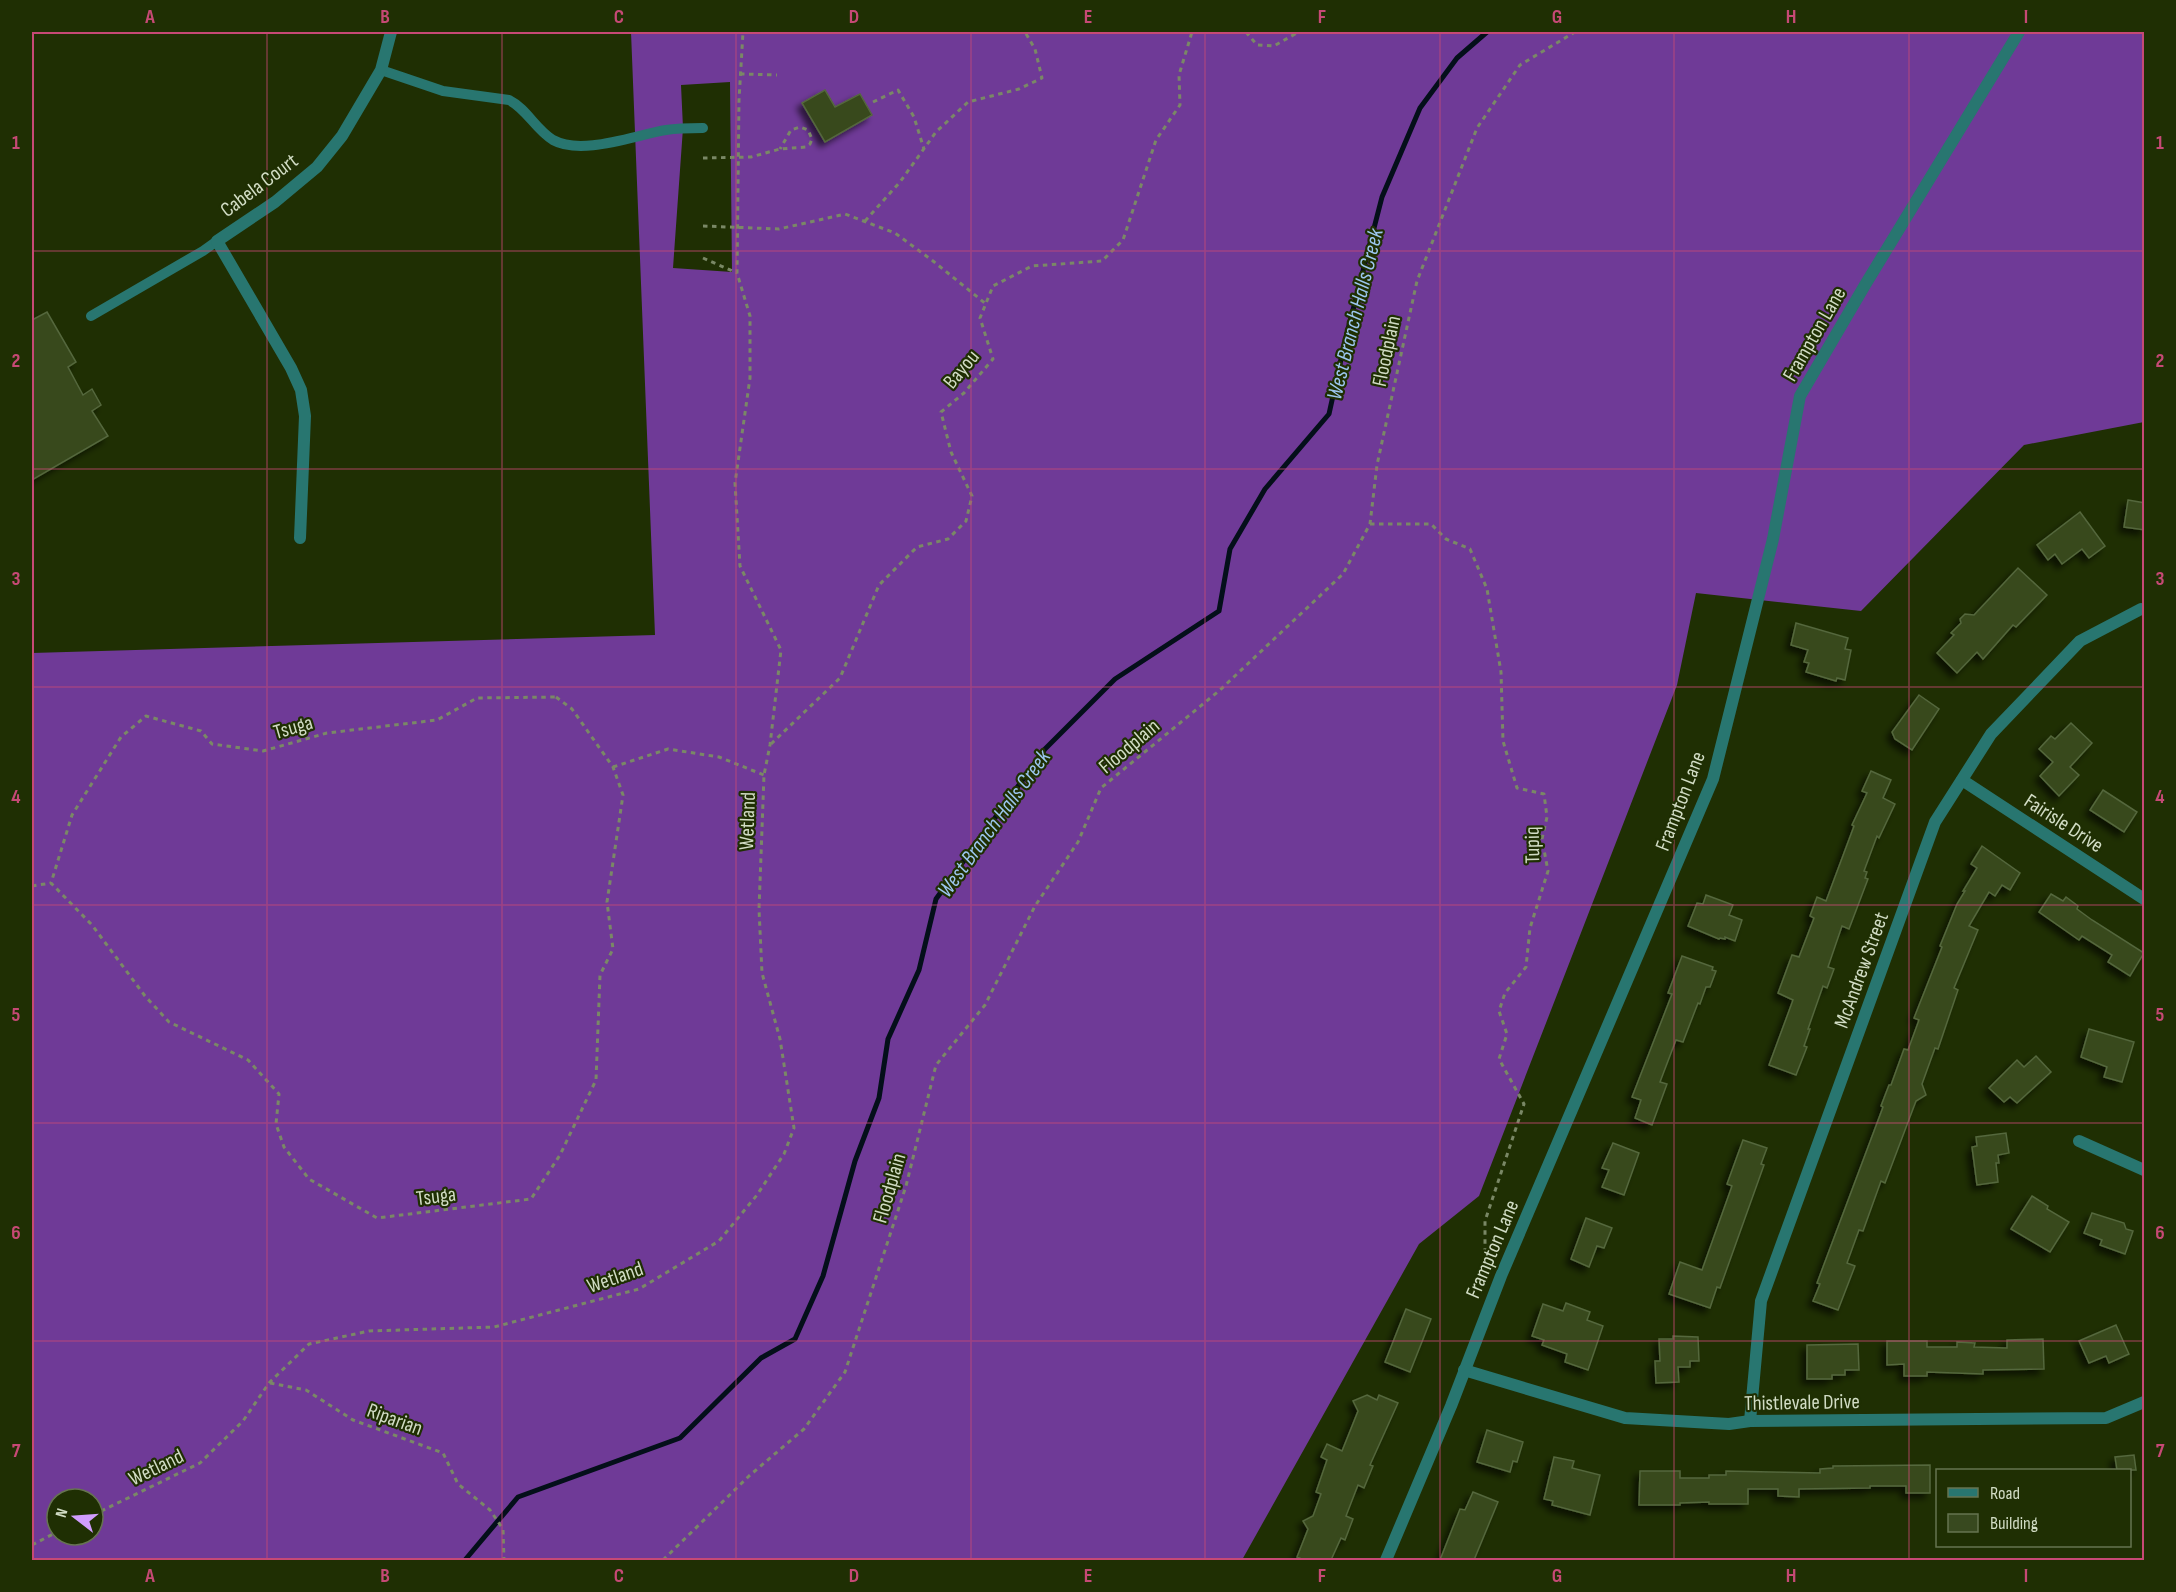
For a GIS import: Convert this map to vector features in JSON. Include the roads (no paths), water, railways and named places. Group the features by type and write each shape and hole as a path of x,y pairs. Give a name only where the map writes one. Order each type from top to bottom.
{"street":[{"name":"Cabela Court","path":"217,241 275,202 317,167 342,136 381,70 391,32"},
{"name":"Frampton Lane","path":"1386,1560 1451,1406 1501,1276 1713,779 1773,538 1800,396 2019,32"},
{"path":"217,241 291,368 301,390 305,416 300,538"},
{"name":"McAndrew Street","path":"1750,1421 1761,1301 1935,822 1990,734 2080,641 2141,609"},
{"name":"Fairisle Drive","path":"1962,780 2145,899"},
{"path":"2079,1141 2145,1170"},
{"name":"Thistlevale Drive","path":"1464,1370 1625,1418 1729,1424 1750,1421 2106,1418 2145,1402"}],"lane":[{"path":"381,70 443,91 509,100 518,104 537,127 554,141 574,146 597,145 669,129 703,128"},
{"name":"Cabela Court","path":"91,316 217,241"}],"waterway":[{"name":"West Branch Halls Creek","path":"465,1560 518,1497 680,1438 761,1358 795,1339 823,1276 855,1161 879,1098 888,1039 919,970 936,899 1045,749 1115,679 1219,611 1230,549 1265,489 1329,414 1382,197 1420,108 1457,58 1487,32"}]}
